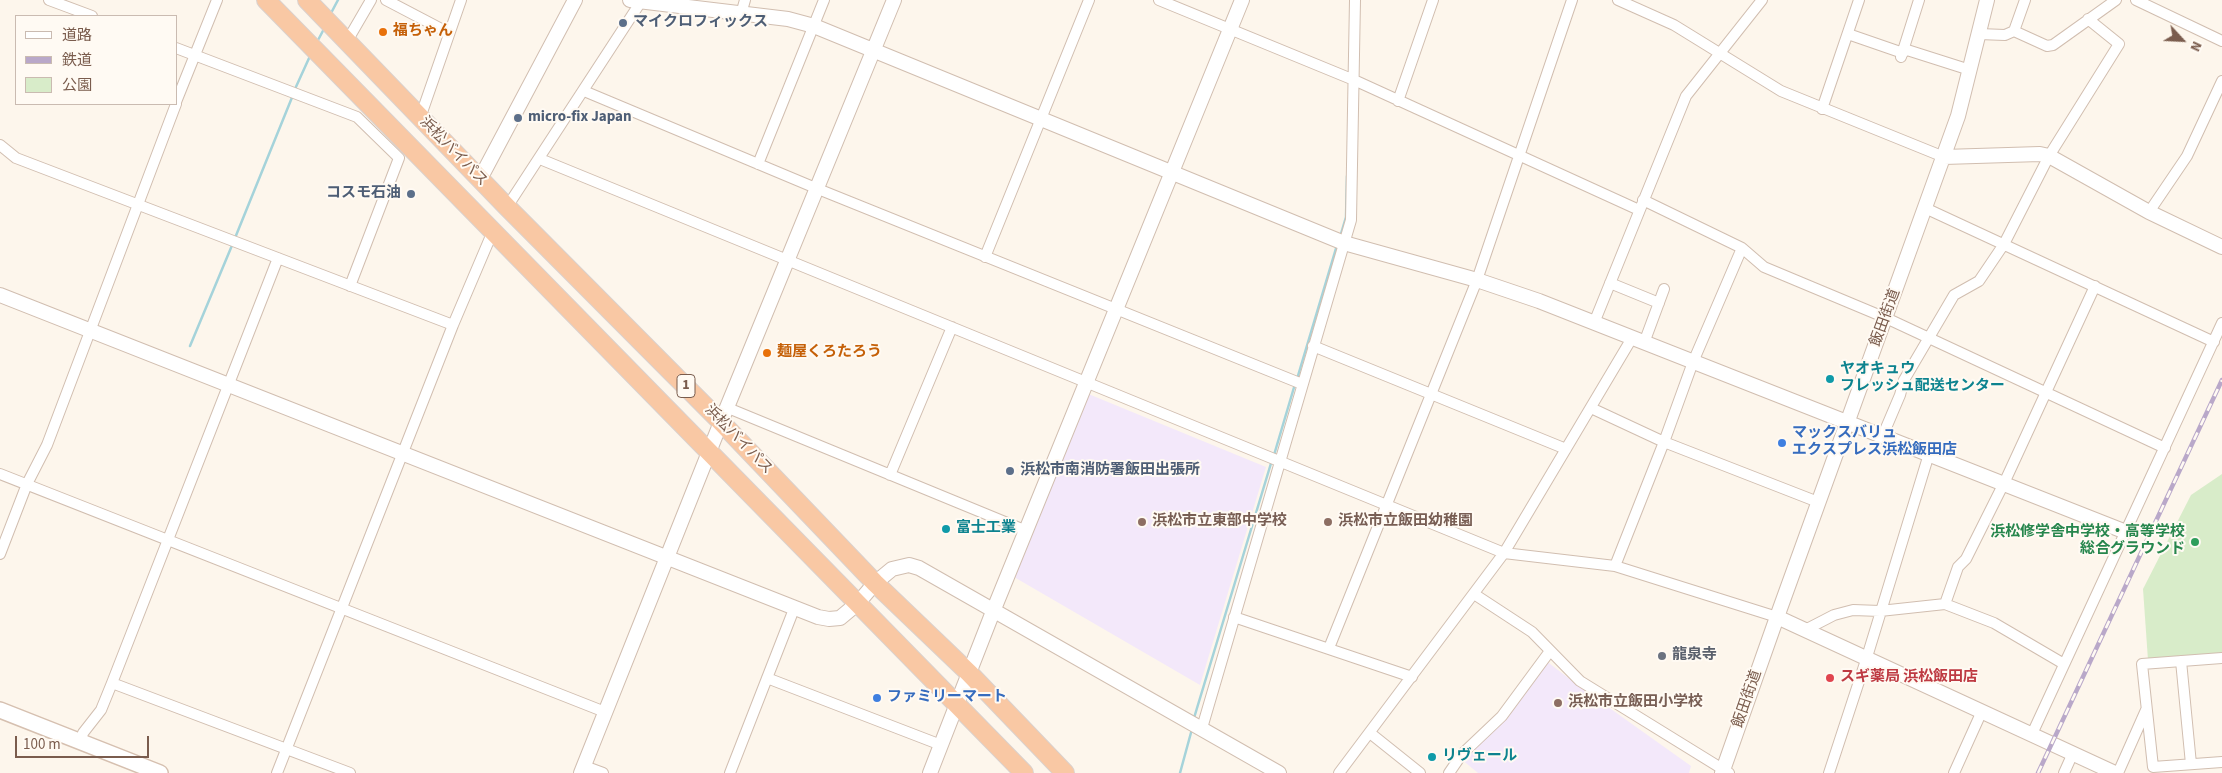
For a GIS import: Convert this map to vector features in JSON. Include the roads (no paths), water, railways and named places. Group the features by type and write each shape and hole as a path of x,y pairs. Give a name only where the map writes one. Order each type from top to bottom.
{"highway":[{"name":"浜松バイパス","path":"266,0 1024,773"},
{"name":"浜松バイパス","path":"306,0 507,207 724,415 875,584 969,674 1065,773"}],"main road":[{"path":"0,710 160,773"}],"street":[{"path":"49,0 89,15"},
{"path":"178,98 217,0"},
{"path":"346,43 370,0"},
{"path":"386,0 449,33"},
{"path":"420,118 461,0"},
{"path":"480,179 575,0"},
{"path":"507,207 540,160 584,91 637,0 788,19 814,26 1344,243 1477,280 1539,301 1884,435 2126,532"},
{"path":"741,14 745,0"},
{"path":"758,164 824,0"},
{"path":"603,773 583,769 709,452 894,0"},
{"path":"985,257 1088,0"},
{"path":"1159,0 1354,80 1639,210"},
{"path":"930,773 994,609 1242,0"},
{"path":"1202,728 1351,220 1355,0"},
{"path":"1398,101 1433,0"},
{"path":"1329,648 1477,280 1572,0"},
{"path":"1618,0 1674,25 1780,91 1822,109 1944,157 2040,154 2049,156 2149,212 2222,247"},
{"path":"1594,323 1686,96 1718,53 1762,0"},
{"path":"1822,109 1859,0"},
{"path":"1903,53 1919,0"},
{"name":"飯田街道","path":"1725,772 1777,617 1958,116 1987,0"},
{"path":"1979,34 2005,35 2014,31 2025,0"},
{"path":"2014,31 2047,46 2053,45 2116,0"},
{"path":"2136,0 2222,41"},
{"path":"1884,435 1904,380 1954,294 1979,281 2004,244 2049,156 2118,44 2088,19"},
{"path":"1848,34 1903,53 1970,70"},
{"path":"178,49 357,117 398,158 350,286"},
{"path":"2149,212 2187,156 2222,81"},
{"path":"584,91 818,189 1302,384"},
{"path":"0,554 27,484 48,445 175,105"},
{"path":"0,145 16,158 453,325"},
{"path":"540,160 1280,460 1504,553 1615,566 1777,617 2117,773 2147,708"},
{"path":"1643,200 1742,248 1764,267 1886,318 2165,448"},
{"path":"1925,208 2214,342"},
{"path":"277,773 453,325 493,231"},
{"path":"1615,566 1693,362 1742,248"},
{"path":"81,742 83,733 101,710 112,683 278,258"},
{"path":"1610,283 1659,303"},
{"path":"1945,604 1958,567 1966,559 2095,286"},
{"path":"1339,773 1504,553 1591,408 1638,340 1659,303 1664,288"},
{"path":"0,295 668,557 794,609 829,620 840,618 892,569 909,565 930,573 1279,773"},
{"path":"2032,734 2222,324"},
{"path":"890,475 952,327"},
{"path":"1313,346 1566,449"},
{"path":"1591,408 1664,442 1818,502"},
{"path":"724,415 890,475 1027,531"},
{"path":"1829,773 1867,657 1929,454"},
{"path":"0,474 606,712"},
{"path":"1474,594 1532,632 1580,681 1725,772"},
{"path":"1805,630 1834,615 1853,610 1880,611 1945,604 1994,623 2064,664"},
{"path":"730,773 794,609"},
{"path":"1234,617 1412,677"},
{"path":"1449,773 1462,754 1502,716 1550,651"},
{"path":"2222,658 2142,664 2154,767 2222,762"},
{"path":"2181,661 2191,764"},
{"path":"767,678 942,745"},
{"path":"112,683 350,773"},
{"path":"1954,773 1982,711"},
{"path":"1370,733 1420,773"},
{"path":"2064,773 2073,753"}],"waterway":[{"path":"330,15 338,0"},
{"path":"317,42 325,27"},
{"path":"295,89 310,56"},
{"path":"235,238 293,95"},
{"path":"1340,237 1346,217 1347,176"},
{"path":"190,346 233,243"},
{"path":"1297,379 1337,245"},
{"path":"1274,455 1295,384"},
{"path":"1194,718 1272,460"},
{"path":"1180,773 1192,729"}],"railway":[{"path":"2038,773 2222,380"}],"place":[{"name":"マイクロフィックス","path":"623,23"},
{"name":"福ちゃん","path":"383,32"},
{"name":"micro-fix Japan","path":"518,118"},
{"name":"コスモ石油","path":"411,194"},
{"name":"麺屋くろたろう","path":"767,353"},
{"name":"ヤオキュウ フレッシュ配送センター","path":"1830,379"},
{"name":"マックスバリュ エクスプレス浜松飯田店","path":"1782,443"},
{"name":"浜松市南消防署飯田出張所","path":"1010,471"},
{"name":"浜松市立東部中学校","path":"1142,522"},
{"name":"浜松市立飯田幼稚園","path":"1328,522"},
{"name":"富士工業","path":"946,529"},
{"name":"浜松修学舎中学校・高等学校 総合グラウンド","path":"2195,542"},
{"name":"龍泉寺","path":"1662,656"},
{"name":"スギ薬局 浜松飯田店","path":"1830,678"},
{"name":"ファミリーマート","path":"877,698"},
{"name":"浜松市立飯田小学校","path":"1558,703"},
{"name":"リヴェール","path":"1432,757"}]}
